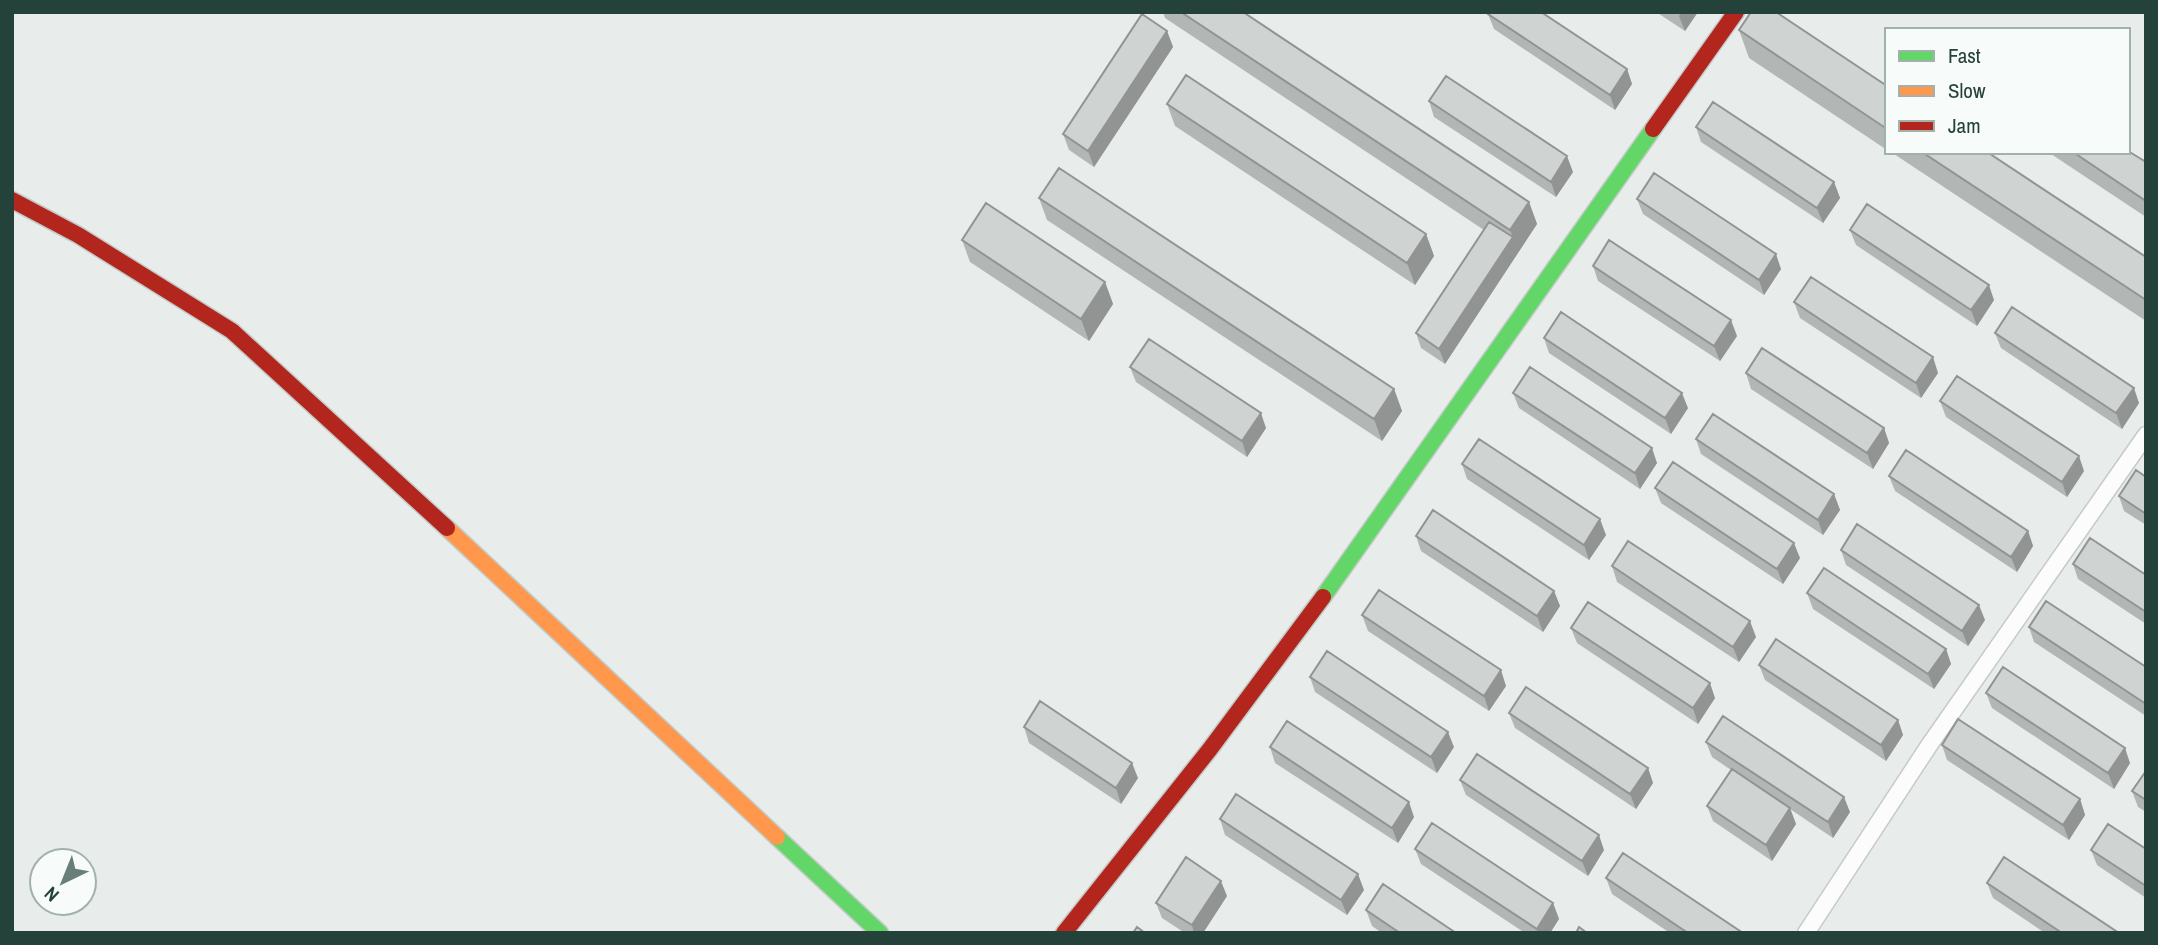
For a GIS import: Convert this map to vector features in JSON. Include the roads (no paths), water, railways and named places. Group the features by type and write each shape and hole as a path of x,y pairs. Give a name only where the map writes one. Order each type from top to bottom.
{"street":[{"path":"1064,933 1210,748 1397,492 1736,12"},
{"path":"12,200 78,235 232,331 880,933"}],"lane":[{"path":"1806,933 1930,744 2146,435"}]}
